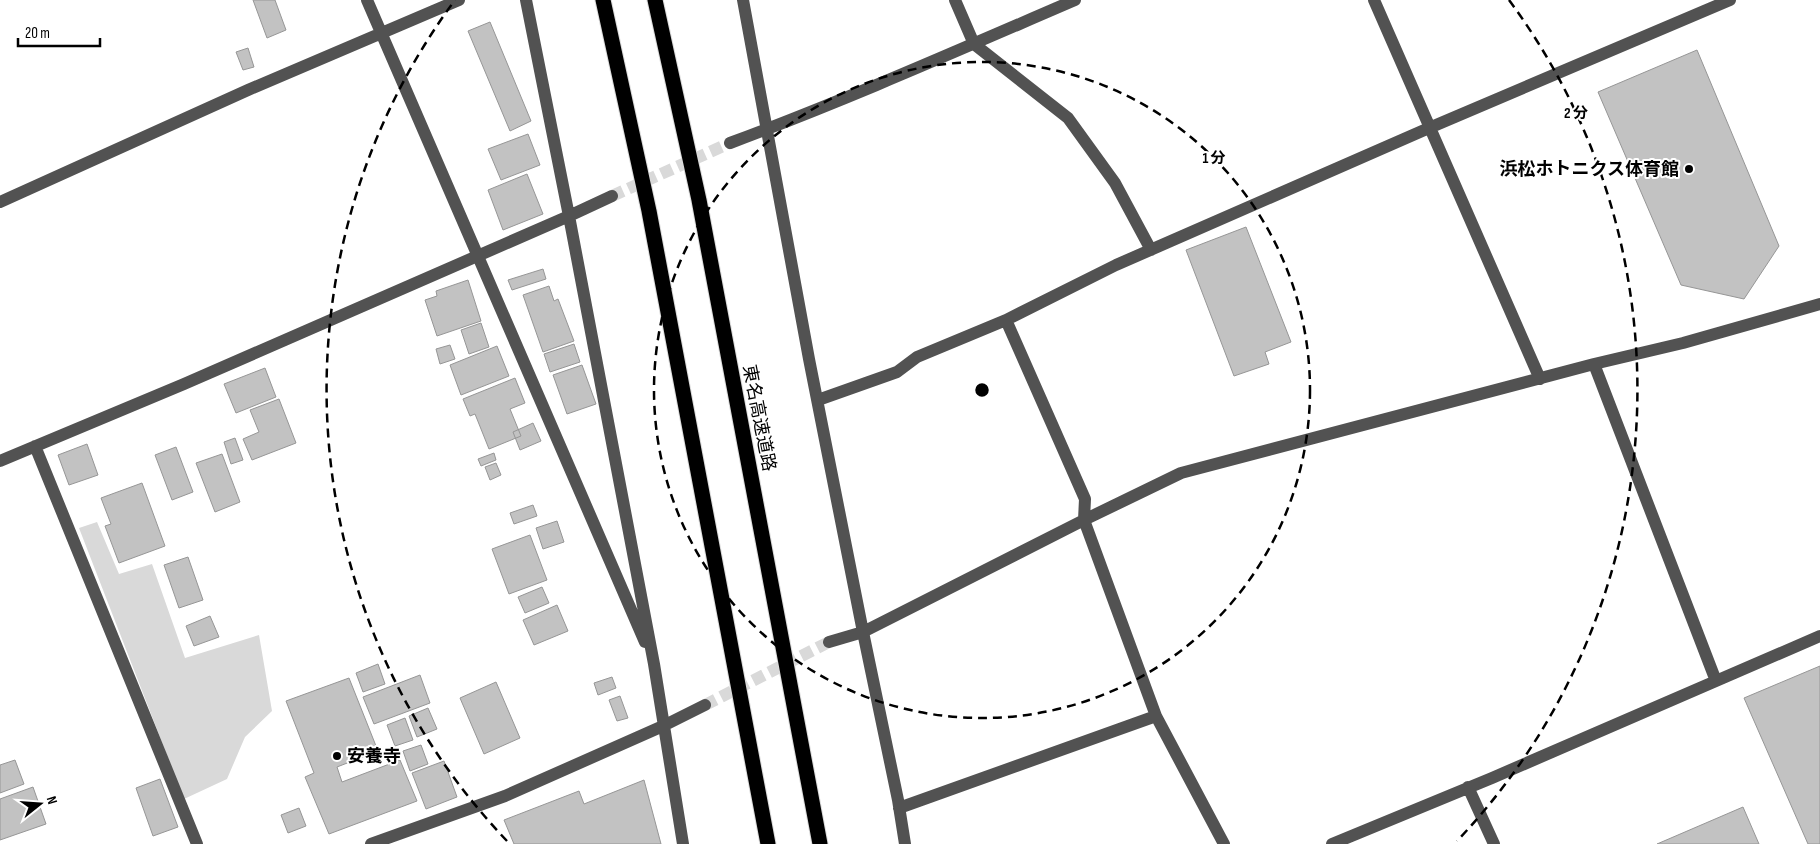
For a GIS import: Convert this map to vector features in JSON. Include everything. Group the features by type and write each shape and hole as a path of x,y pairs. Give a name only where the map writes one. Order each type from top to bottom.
{"highway":[{"path":"604,0 649,211 768,844"},
{"name":"東名高速道路","path":"655,0 699,200 820,844"}],"street":[{"path":"367,0 654,664"},
{"path":"0,202 248,90 460,0"},
{"path":"526,0 654,664 683,844"},
{"path":"743,0 809,360 905,844"},
{"path":"955,0 974,44 1068,118 1115,183 1151,250"},
{"path":"730,143 974,44 1075,0"},
{"path":"1374,0 1540,379"},
{"path":"818,400 898,372 917,357 1006,320 1116,265 1730,0"},
{"path":"0,461 184,384 612,196"},
{"path":"829,642 863,632 1181,473 1594,364 1683,343 1820,304"},
{"path":"1006,320 1085,499 1084,520 1156,716 1224,844"},
{"path":"1594,364 1716,681"},
{"path":"35,446 197,844"},
{"path":"1332,844 1820,636"},
{"path":"371,844 505,796 663,726 705,705"},
{"path":"899,808 1156,716"},
{"path":"1468,787 1494,844"}],"shaded area":[{"path":"97,522 119,574 152,564 185,658 259,635 272,711 245,737 227,779 184,799 79,528"}],"building":[{"path":"253,0 275,0 286,30 267,38"},
{"path":"490,22 531,121 510,131 468,31"},
{"path":"248,48 254,67 243,70 236,52"},
{"name":"浜松ホトニクス体育館","path":"1697,50 1779,246 1744,299 1681,285 1598,92"},
{"path":"528,134 540,165 501,180 488,149"},
{"path":"527,174 543,214 503,230 488,190"},
{"path":"1246,227 1291,342 1265,352 1269,364 1234,376 1186,250"},
{"path":"543,269 546,279 512,290 508,280"},
{"path":"468,280 481,321 437,336 425,300 437,296 436,291"},
{"path":"549,286 554,301 558,299 574,341 543,352 523,295"},
{"path":"481,323 489,347 469,354 461,330"},
{"path":"574,344 580,362 550,372 544,354"},
{"path":"450,345 455,359 440,364 436,349"},
{"path":"497,346 509,376 461,395 450,365"},
{"path":"582,365 596,404 567,414 553,375"},
{"path":"265,368 276,397 236,413 224,384"},
{"path":"515,378 525,403 510,409 521,436 489,449 475,414 470,416 463,399"},
{"path":"279,399 296,443 252,460 243,439 259,432 250,410"},
{"path":"533,423 541,441 520,450 513,432"},
{"path":"235,438 243,460 231,464 224,442"},
{"path":"87,444 98,475 69,485 58,455"},
{"path":"176,447 193,492 172,500 155,455"},
{"path":"494,453 496,460 481,466 478,459"},
{"path":"222,454 240,502 215,512 196,463"},
{"path":"496,463 501,475 490,480 485,467"},
{"path":"142,483 165,546 119,563 105,526 111,524 101,498"},
{"path":"533,505 537,516 514,524 510,513"},
{"path":"557,521 564,542 543,549 536,528"},
{"path":"530,535 547,580 509,594 492,549"},
{"path":"188,557 203,600 179,608 164,565"},
{"path":"542,587 549,603 525,613 518,597"},
{"path":"557,605 568,631 534,645 523,620"},
{"path":"210,616 219,637 194,646 186,626"},
{"path":"378,664 385,684 363,692 356,673"},
{"path":"1820,666 1820,844 1808,844 1744,698"},
{"path":"420,675 430,703 374,724 363,697"},
{"path":"612,677 616,688 598,695 594,683"},
{"name":"安養寺","path":"349,678 378,751 337,767 342,782 400,760 417,801 329,834 305,777 314,773 286,701"},
{"path":"496,682 520,738 484,754 460,698"},
{"path":"620,696 628,718 617,721 609,700"},
{"path":"428,708 437,729 417,737 409,716"},
{"path":"405,718 413,740 395,746 387,725"},
{"path":"421,745 428,764 410,771 403,751"},
{"path":"15,760 24,784 0,793 0,765"},
{"path":"444,761 457,797 426,809 412,773"},
{"path":"160,779 178,827 153,836 136,788"},
{"path":"644,780 661,844 514,844 504,820 579,791 584,804"},
{"path":"33,787 46,824 0,840 0,799"},
{"path":"1743,807 1759,844 1657,844"},
{"path":"299,808 306,826 288,833 281,815"}],"tunnel":[{"path":"612,196 730,143"},
{"path":"705,705 829,642"}],"place":[{"name":"浜松ホトニクス体育館","path":"1689,169"},
{"name":"安養寺","path":"337,756"}]}
